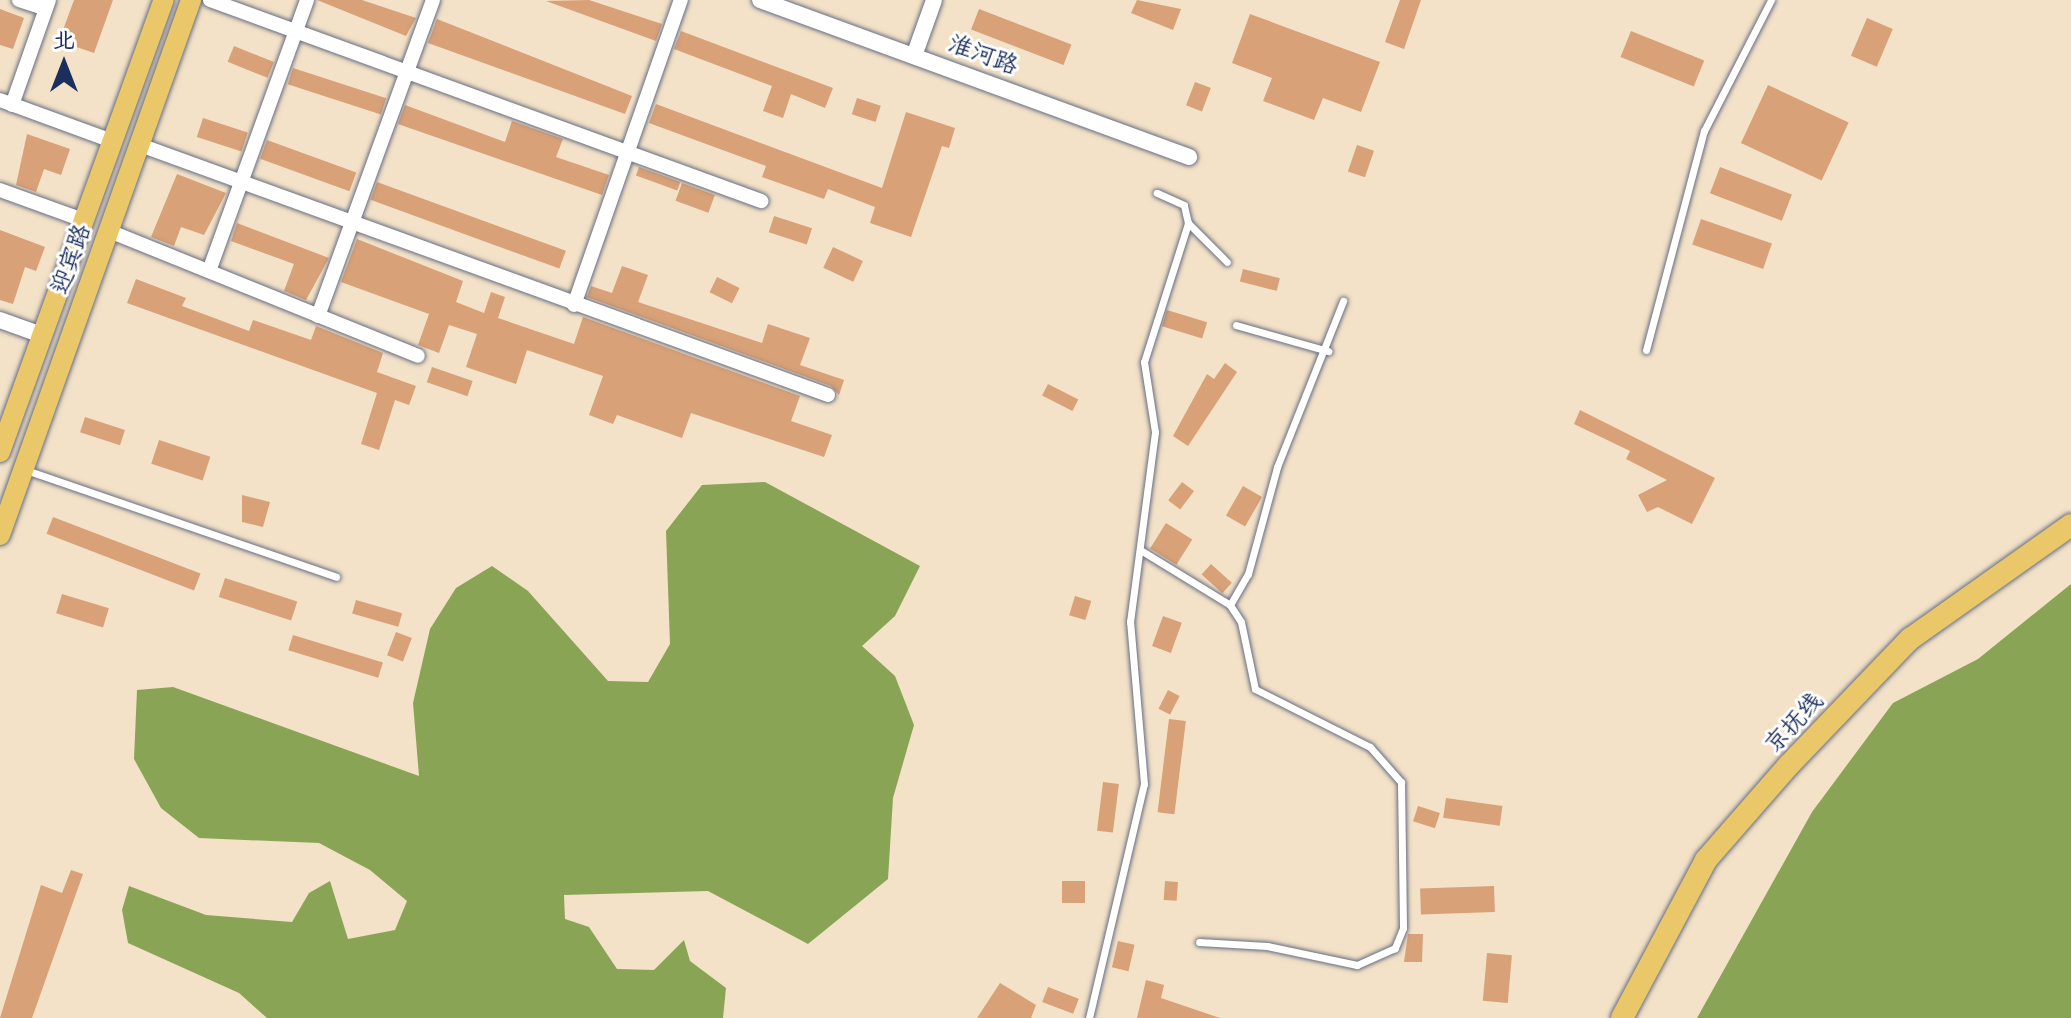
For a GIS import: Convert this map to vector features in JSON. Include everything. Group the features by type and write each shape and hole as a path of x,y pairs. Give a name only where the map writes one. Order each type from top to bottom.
{"highway":[{"name":"京抚线","path":"1622,1018 1706,860 1789,765 1910,639 2071,525"}],"main road":[{"name":"迎宾路","path":"0,452 164,0"},
{"name":"迎宾路","path":"0,535 191,0"}],"street":[{"path":"19,0 48,5 6,103 112,141"},
{"path":"210,0 761,201"},
{"path":"209,271 307,0"},
{"path":"318,316 433,0"},
{"path":"574,305 681,0"},
{"name":"淮河路","path":"760,0 1189,157"},
{"path":"914,56 934,0"},
{"path":"140,145 828,395"},
{"path":"0,190 83,220"},
{"path":"109,231 418,356"},
{"path":"0,320 42,335"}],"lane":[{"path":"1646,350 1704,131 1771,0"},
{"path":"1089,1018 1144,784 1130,622 1142,551 1155,432 1144,362 1188,223 1184,205 1157,193"},
{"path":"1188,223 1227,262"},
{"path":"1230,605 1248,574 1277,467 1328,351 1343,301"},
{"path":"1236,325 1328,351"},
{"path":"24,469 336,577"},
{"path":"1142,551 1230,605 1241,622 1255,689 1370,747 1396,770 1403,928 1395,948 1357,965 1267,946 1199,942"}],"green space":[{"path":"765,482 920,566 895,616 862,646 895,676 914,725 893,798 888,879 808,944 708,891 564,895 565,919 589,927 617,969 654,970 684,940 690,961 726,988 723,1018 267,1018 239,993 128,943 122,910 129,886 206,915 292,922 309,893 330,881 348,939 395,930 407,901 370,870 319,843 199,838 161,808 134,759 137,690 173,687 419,776 413,703 430,629 456,588 492,566 528,591 608,681 648,682 670,644 666,531 702,485"},
{"path":"2071,584 2071,1018 1697,1018 1812,812 1893,703 1978,659"}],"building":[{"path":"74,0 113,0 94,53 59,41"},
{"path":"317,0 362,0 416,18 406,36"},
{"path":"589,0 662,24 656,41 546,1"},
{"path":"1137,0 1181,9 1173,30 1131,13"},
{"path":"1400,0 1421,0 1404,49 1385,42"},
{"path":"0,9 24,18 13,49 0,45"},
{"path":"979,9 1071,44 1064,65 971,30"},
{"path":"1250,14 1380,62 1361,112 1323,98 1314,120 1263,101 1272,78 1232,63"},
{"path":"1867,18 1893,29 1877,67 1851,56"},
{"path":"437,19 632,96 625,114 428,43"},
{"path":"681,31 833,88 825,108 791,94 783,118 763,111 772,86 674,49"},
{"path":"1631,31 1704,61 1694,87 1621,57"},
{"path":"234,46 274,62 268,78 228,62"},
{"path":"293,68 386,98 381,114 288,84"},
{"path":"1195,82 1211,88 1202,111 1186,105"},
{"path":"1768,85 1849,123 1822,181 1741,143"},
{"path":"857,98 881,106 876,122 852,114"},
{"path":"656,104 882,188 906,112 955,128 949,148 942,146 911,237 870,223 875,207 828,189 824,199 762,177 766,166 649,123"},
{"path":"405,105 505,142 512,121 563,139 556,157 609,175 602,195 398,124"},
{"path":"203,118 248,133 242,152 197,137"},
{"path":"27,134 70,149 61,175 44,169 36,192 16,185"},
{"path":"267,140 356,172 349,191 260,159"},
{"path":"1357,145 1374,151 1365,177 1348,171"},
{"path":"639,167 680,182 677,191 636,175"},
{"path":"1720,167 1792,195 1782,221 1710,193"},
{"path":"177,174 226,193 204,235 181,227 174,246 151,237"},
{"path":"377,182 566,251 559,269 371,200"},
{"path":"682,183 715,195 708,213 676,201"},
{"path":"774,216 812,228 807,245 769,232"},
{"path":"1701,219 1772,243 1763,269 1692,245"},
{"path":"237,223 329,258 306,300 284,291 294,264 231,241"},
{"path":"0,230 45,247 36,271 25,267 13,304 0,300"},
{"path":"357,239 463,281 456,302 484,313 491,292 505,297 498,318 574,344 583,317 800,396 791,421 832,435 824,457 691,413 682,438 617,415 613,424 589,415 603,376 527,350 516,384 466,367 477,334 449,325 439,353 418,345 429,314 341,282"},
{"path":"833,247 863,261 853,282 823,268"},
{"path":"622,266 648,275 638,302 762,343 768,324 810,338 800,365 844,380 839,395 831,386 587,297 591,286 612,293"},
{"path":"1243,269 1280,278 1277,291 1240,282"},
{"path":"717,277 739,288 732,303 710,292"},
{"path":"136,279 186,298 182,306 249,331 253,320 311,340 316,326 383,353 377,372 416,386 409,405 395,400 379,450 361,444 377,393 127,303"},
{"path":"1167,310 1207,322 1202,339 1162,326"},
{"path":"1225,363 1237,372 1188,446 1173,436 1207,374 1214,379"},
{"path":"432,367 473,381 467,396 427,382"},
{"path":"1048,384 1078,399 1072,411 1042,396"},
{"path":"1580,410 1715,478 1692,524 1658,507 1647,512 1638,495 1667,480 1626,459 1630,451 1574,424"},
{"path":"85,417 125,430 120,445 80,432"},
{"path":"159,440 210,457 203,480 151,464"},
{"path":"1182,482 1194,491 1180,509 1168,500"},
{"path":"1243,486 1262,497 1245,526 1226,515"},
{"path":"242,495 270,502 263,527 242,522"},
{"path":"53,517 201,574 194,590 47,534"},
{"path":"1166,523 1192,539 1176,565 1150,548"},
{"path":"1211,564 1232,583 1222,593 1202,574"},
{"path":"225,578 297,601 291,621 219,597"},
{"path":"62,594 109,608 103,627 56,613"},
{"path":"1075,596 1091,601 1085,620 1069,615"},
{"path":"356,600 402,613 398,627 352,613"},
{"path":"1163,616 1182,623 1171,653 1152,646"},
{"path":"396,632 412,638 403,661 387,655"},
{"path":"293,635 383,662 378,678 288,650"},
{"path":"1168,690 1180,696 1170,715 1158,709"},
{"path":"1169,719 1186,721 1174,814 1158,812"},
{"path":"1103,782 1119,784 1113,833 1097,831"},
{"path":"1446,798 1502,806 1500,826 1443,818"},
{"path":"1418,806 1440,813 1435,828 1413,821"},
{"path":"71,870 83,874 32,1018 0,1018 41,885 62,893"},
{"path":"1062,881 1085,881 1085,903 1062,903"},
{"path":"1165,881 1178,882 1177,901 1164,900"},
{"path":"1494,886 1495,912 1421,915 1420,889"},
{"path":"1408,934 1423,934 1422,962 1404,962"},
{"path":"1118,941 1135,945 1128,971 1112,967"},
{"path":"1487,953 1512,955 1508,1003 1483,1001"},
{"path":"1146,980 1164,985 1161,998 1220,1018 1137,1018"},
{"path":"1000,983 1036,1005 1031,1018 977,1018"},
{"path":"1048,987 1079,999 1073,1014 1042,1002"}]}
